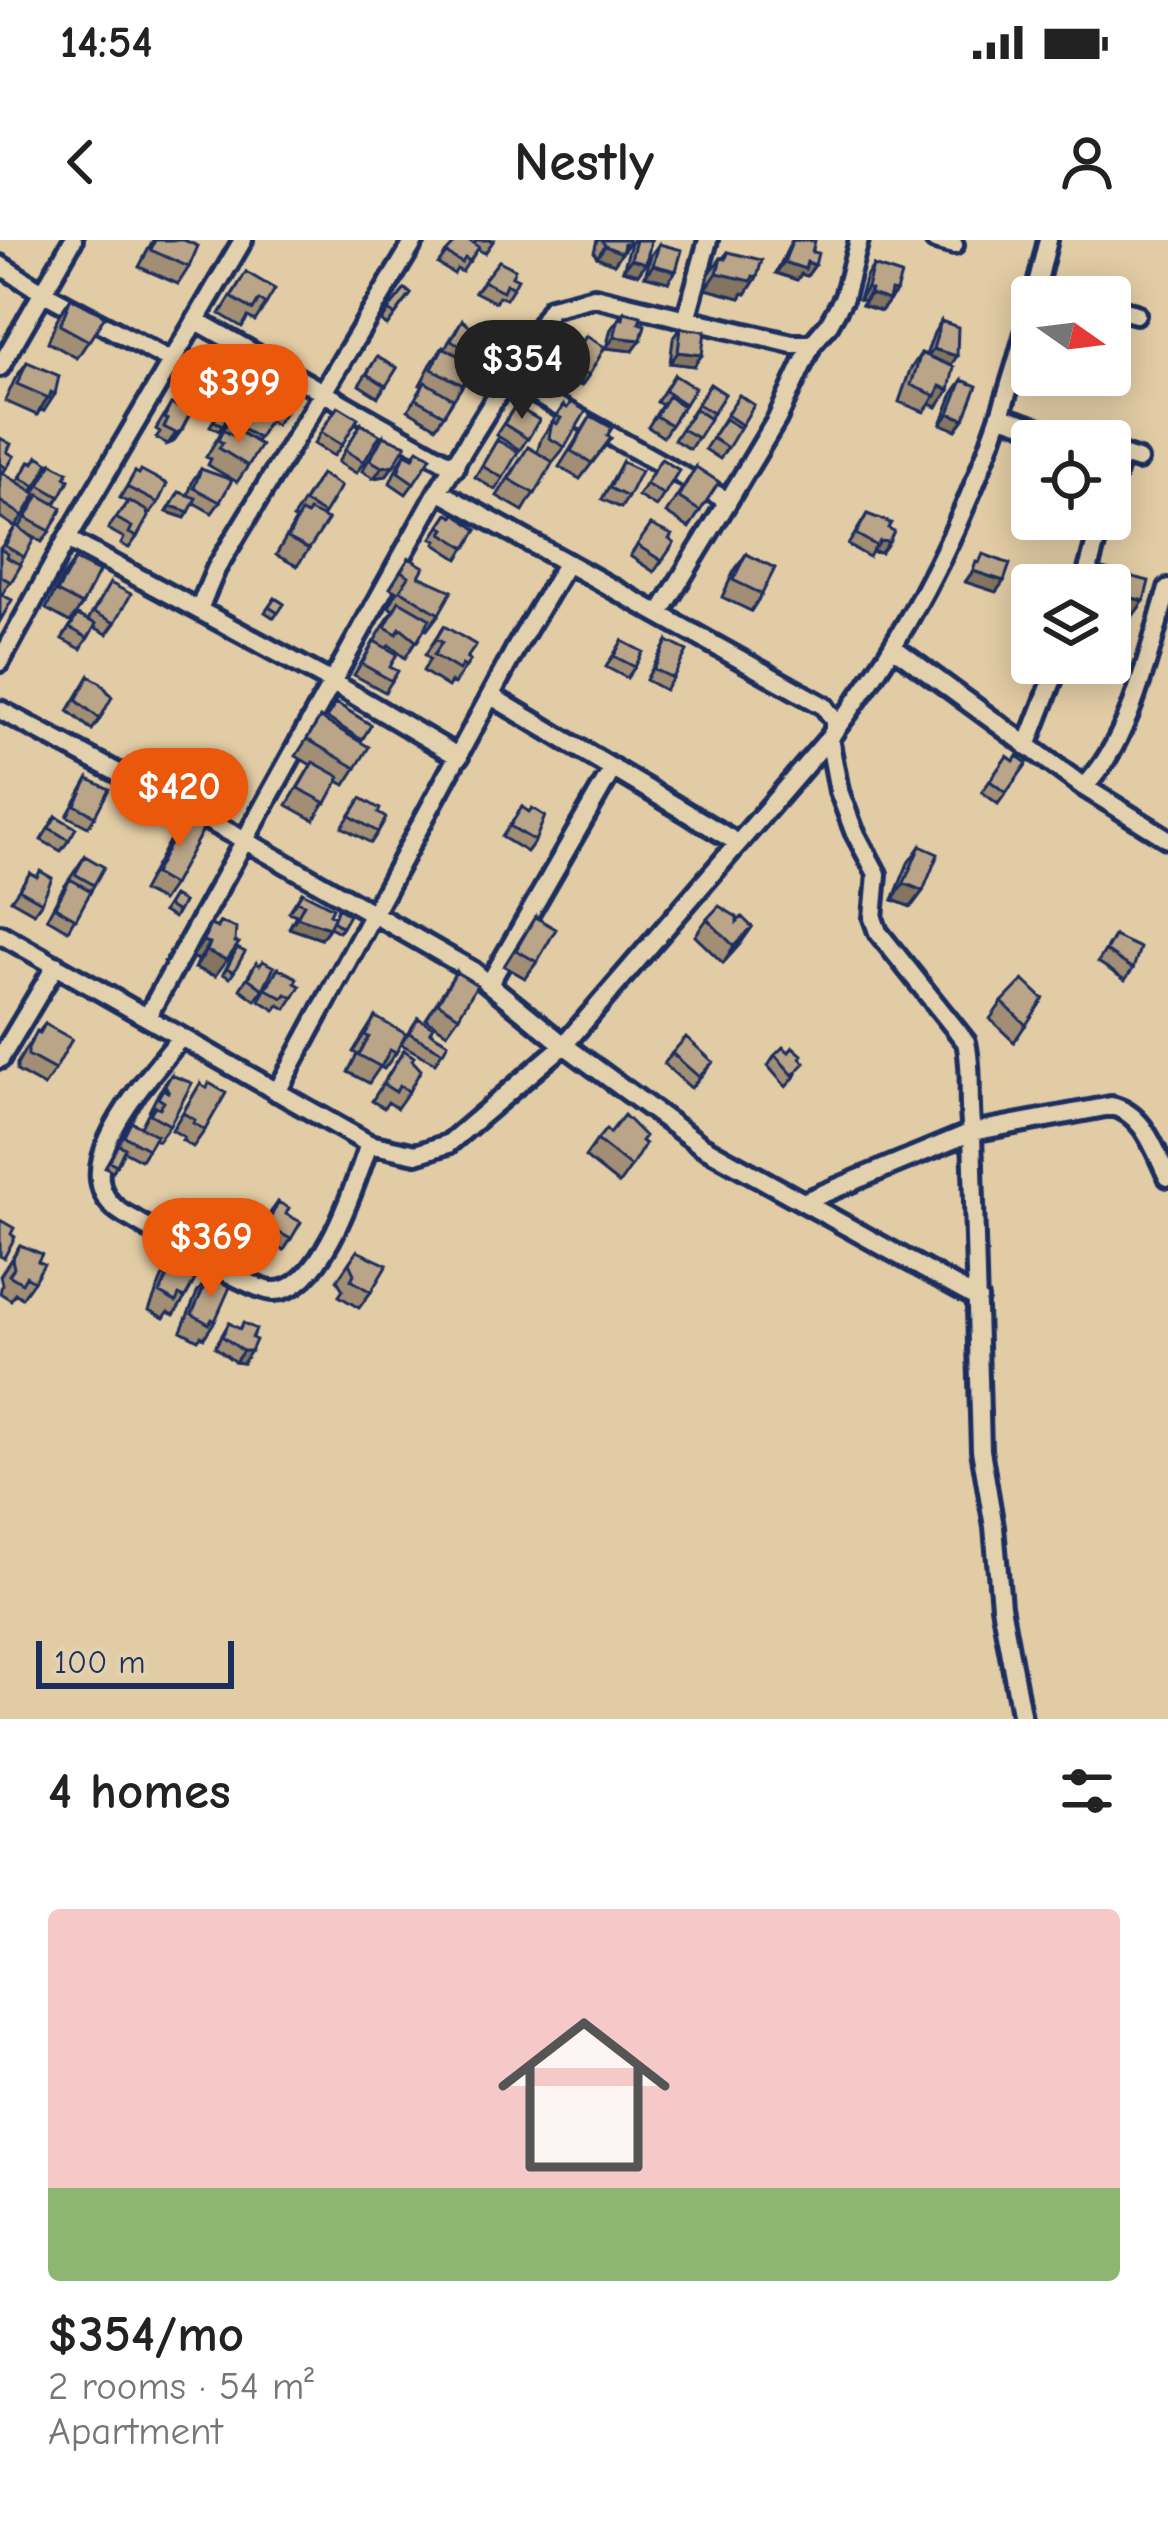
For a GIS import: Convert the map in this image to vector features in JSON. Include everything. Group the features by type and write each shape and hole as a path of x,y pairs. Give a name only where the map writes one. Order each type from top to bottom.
{"street":[{"path":"0,367 73,240"},
{"path":"0,662 242,240"},
{"path":"199,609 216,569 415,240"},
{"path":"686,319 708,240"},
{"path":"660,614 777,418 812,344 830,324 844,297 859,240"},
{"path":"934,240 954,245"},
{"path":"1039,276 1048,240"},
{"path":"0,265 173,362"},
{"path":"147,1017 438,491 551,308 594,297 792,344 812,344"},
{"path":"1131,313 1136,314"},
{"path":"197,321 455,467"},
{"path":"507,378 728,501"},
{"path":"0,934 369,1144 416,1154 448,1144 564,1046 831,735 893,647 953,536 1011,380"},
{"path":"1001,416 1013,420"},
{"path":"438,491 824,706 834,720 831,735 839,790 854,832 877,874 873,918 878,932 966,1042 972,1078 966,1098 972,1132 981,1450 1001,1606 1022,1719"},
{"path":"67,539 460,757"},
{"path":"277,1091 566,564"},
{"path":"1084,787 1116,741 1150,657 1168,590"},
{"path":"893,647 1084,787 1168,839"},
{"path":"1027,746 1051,684"},
{"path":"491,696 738,843"},
{"path":"0,710 246,841 472,971 564,1046 703,1146 978,1299"},
{"path":"489,984 614,769"},
{"path":"0,1059 56,964"},
{"path":"182,1037 112,1130 100,1168 110,1206 221,1268 277,1291 307,1274 326,1247 369,1144"},
{"path":"803,1202 972,1132 1111,1106 1127,1110 1139,1121 1168,1177"}],"building":[{"path":"155,240 184,240 198,246 189,267 151,250"},
{"path":"458,240 479,247 470,261 465,258 462,263 446,253"},
{"path":"602,240 628,240 628,244 622,253"},
{"path":"636,240 651,240 646,263 631,259"},
{"path":"793,240 815,241 815,265 807,262 805,269 784,262"},
{"path":"659,244 682,250 676,271 653,265"},
{"path":"728,252 762,260 757,277 751,281 717,273"},
{"path":"499,261 515,269 512,276 518,279 513,288 506,284 503,291 483,281"},
{"path":"873,266 901,275 889,300 870,294 867,288"},
{"path":"246,272 275,289 266,304 259,300 253,310 231,297"},
{"path":"405,289 411,294 395,315 388,310"},
{"path":"71,298 105,316 89,341 60,325"},
{"path":"624,312 641,316 639,323 645,325 641,340 614,337"},
{"path":"462,320 477,332 470,352 451,340"},
{"path":"941,321 958,327 957,356 933,349"},
{"path":"681,328 705,331 702,355 678,352"},
{"path":"558,331 575,340 557,361 542,352"},
{"path":"586,336 605,347 589,375 573,365"},
{"path":"443,347 473,364 463,385 432,369"},
{"path":"921,353 954,367 949,390 940,386 936,396 911,385"},
{"path":"377,357 397,368 386,386 367,374"},
{"path":"27,362 59,376 55,394 51,392 49,398 17,384"},
{"path":"261,363 279,374 266,395 249,384 248,378"},
{"path":"282,374 300,385 284,414 266,403"},
{"path":"674,375 695,388 685,404 665,391"},
{"path":"962,380 977,386 964,419 949,413"},
{"path":"425,382 453,399 444,415 416,399"},
{"path":"241,384 262,397 258,404 237,392"},
{"path":"710,384 725,394 713,413 698,404"},
{"path":"739,395 754,405 742,425 727,415"},
{"path":"668,396 683,406 671,425 656,416"},
{"path":"240,402 270,418 259,438 229,422"},
{"path":"571,402 586,411 565,447 549,438 552,422 557,424 563,406"},
{"path":"224,403 232,408 223,425 214,421"},
{"path":"171,404 190,414 176,433 164,427"},
{"path":"338,406 358,418 342,445 321,432"},
{"path":"515,406 539,420 528,439 504,424"},
{"path":"695,409 710,419 698,438 682,429"},
{"path":"591,416 612,428 607,436 611,438 592,463 571,451"},
{"path":"725,419 740,428 728,448 712,438"},
{"path":"361,424 380,435 364,462 345,450"},
{"path":"235,429 261,445 248,466 219,448 223,430 232,435"},
{"path":"383,436 406,445 394,465 382,467 370,460"},
{"path":"0,438 11,444 7,452 14,456 7,468 0,464"},
{"path":"497,440 518,452 503,478 482,466"},
{"path":"528,447 553,462 535,494 509,479"},
{"path":"418,449 431,457 414,483 398,472 405,454 413,458"},
{"path":"38,456 49,463 36,486 21,478"},
{"path":"661,459 679,470 664,495 646,484"},
{"path":"622,462 641,471 628,497 610,488"},
{"path":"52,463 68,472 60,497 39,485"},
{"path":"696,467 719,482 700,511 678,497"},
{"path":"201,469 232,480 220,502 194,488"},
{"path":"141,470 167,484 158,503 127,487"},
{"path":"0,471 36,494 23,516 0,501"},
{"path":"321,474 341,486 324,514 304,502"},
{"path":"179,492 196,498 189,512 171,506"},
{"path":"39,495 62,508 50,531 26,518"},
{"path":"129,501 147,511 137,537 129,533 132,527 116,518"},
{"path":"309,511 328,520 309,549 288,538 301,512 307,515"},
{"path":"455,513 477,530 466,548 442,533 445,529 440,526 448,514 453,517"},
{"path":"867,514 891,523 888,528 894,531 889,542 880,541 877,546 856,534"},
{"path":"16,525 34,539 24,557 5,546"},
{"path":"651,525 672,535 669,539 674,543 662,561 637,545"},
{"path":"0,549 21,565 11,582 0,576"},
{"path":"746,554 775,568 762,594 733,580"},
{"path":"983,554 1010,564 1004,581 973,571"},
{"path":"409,558 424,567 419,576 452,591 439,614 400,590 409,576 401,571"},
{"path":"75,560 99,572 82,605 57,592"},
{"path":"1131,576 1149,581 1144,601 1131,598"},
{"path":"110,583 131,594 115,623 94,612"},
{"path":"0,594 12,600 0,621"},
{"path":"275,598 284,604 278,613 269,607"},
{"path":"399,601 430,619 417,642 400,628 397,634 385,627"},
{"path":"77,615 96,624 88,638 70,628"},
{"path":"444,626 476,645 466,667 459,670 434,655"},
{"path":"374,641 397,654 390,667 398,671 392,681 362,664"},
{"path":"622,641 643,652 635,667 614,656"},
{"path":"667,641 687,651 673,678 654,669"},
{"path":"89,676 112,697 100,719 76,700"},
{"path":"336,703 371,725 362,740 327,718"},
{"path":"320,718 369,747 356,768 307,739"},
{"path":"1007,756 1027,763 1006,793 990,781"},
{"path":"313,762 340,777 326,803 298,788"},
{"path":"88,779 109,789 95,816 75,805"},
{"path":"361,798 386,818 378,832 350,816"},
{"path":"522,807 545,816 535,841 510,826"},
{"path":"185,815 205,826 173,885 154,874"},
{"path":"56,816 76,828 69,840 49,828"},
{"path":"920,846 938,854 923,891 904,883"},
{"path":"85,856 104,867 94,885 75,874"},
{"path":"40,871 52,878 42,902 19,889 30,873 37,877"},
{"path":"70,879 91,891 76,919 55,907"},
{"path":"302,892 333,908 329,928 297,917 304,904 297,901"},
{"path":"173,896 183,902 178,912 167,906"},
{"path":"719,906 737,917 737,922 742,917 752,927 734,946 707,919"},
{"path":"338,908 349,915 342,927 333,921"},
{"path":"535,917 556,929 537,962 516,950"},
{"path":"220,922 236,928 235,942 239,943 227,960 207,951 210,943 203,941 210,925 218,928"},
{"path":"1114,936 1140,948 1133,969 1106,951"},
{"path":"237,948 245,952 234,972 227,968"},
{"path":"256,963 274,967 263,989 248,978"},
{"path":"278,968 297,978 295,983 300,986 293,998 266,989"},
{"path":"456,972 477,985 459,1016 438,1003"},
{"path":"1023,980 1043,999 1026,1025 1002,1002"},
{"path":"375,1017 406,1034 381,1067 359,1055"},
{"path":"418,1018 448,1043 443,1052 409,1033"},
{"path":"45,1024 72,1039 55,1070 28,1055 37,1031"},
{"path":"686,1037 713,1062 699,1077 672,1053"},
{"path":"783,1047 789,1052 793,1047 805,1063 793,1075 775,1055"},
{"path":"404,1050 421,1070 409,1091 399,1086 396,1092 383,1084"},
{"path":"171,1075 192,1083 170,1125 150,1114 164,1102 158,1098 163,1089 169,1093 165,1086"},
{"path":"209,1083 226,1093 205,1130 183,1113 200,1084 207,1088"},
{"path":"624,1115 645,1136 631,1167 597,1140 606,1129 610,1133"},
{"path":"131,1122 156,1135 148,1149 124,1136"},
{"path":"118,1144 125,1148 117,1165 109,1161"},
{"path":"278,1202 289,1208 286,1214 301,1222 291,1239 276,1231 272,1238 263,1234"},
{"path":"0,1220 14,1228 11,1234 15,1237 4,1258 0,1256"},
{"path":"20,1245 42,1254 38,1261 44,1264 34,1281 26,1276 22,1283 9,1275"},
{"path":"357,1251 387,1265 371,1292 351,1280 354,1274 349,1263"},
{"path":"180,1258 196,1267 192,1273 197,1276 185,1298 179,1295 176,1302 160,1293"},
{"path":"209,1276 230,1287 215,1321 209,1324 192,1314"},
{"path":"229,1323 256,1329 251,1351 243,1351 222,1336"}]}
